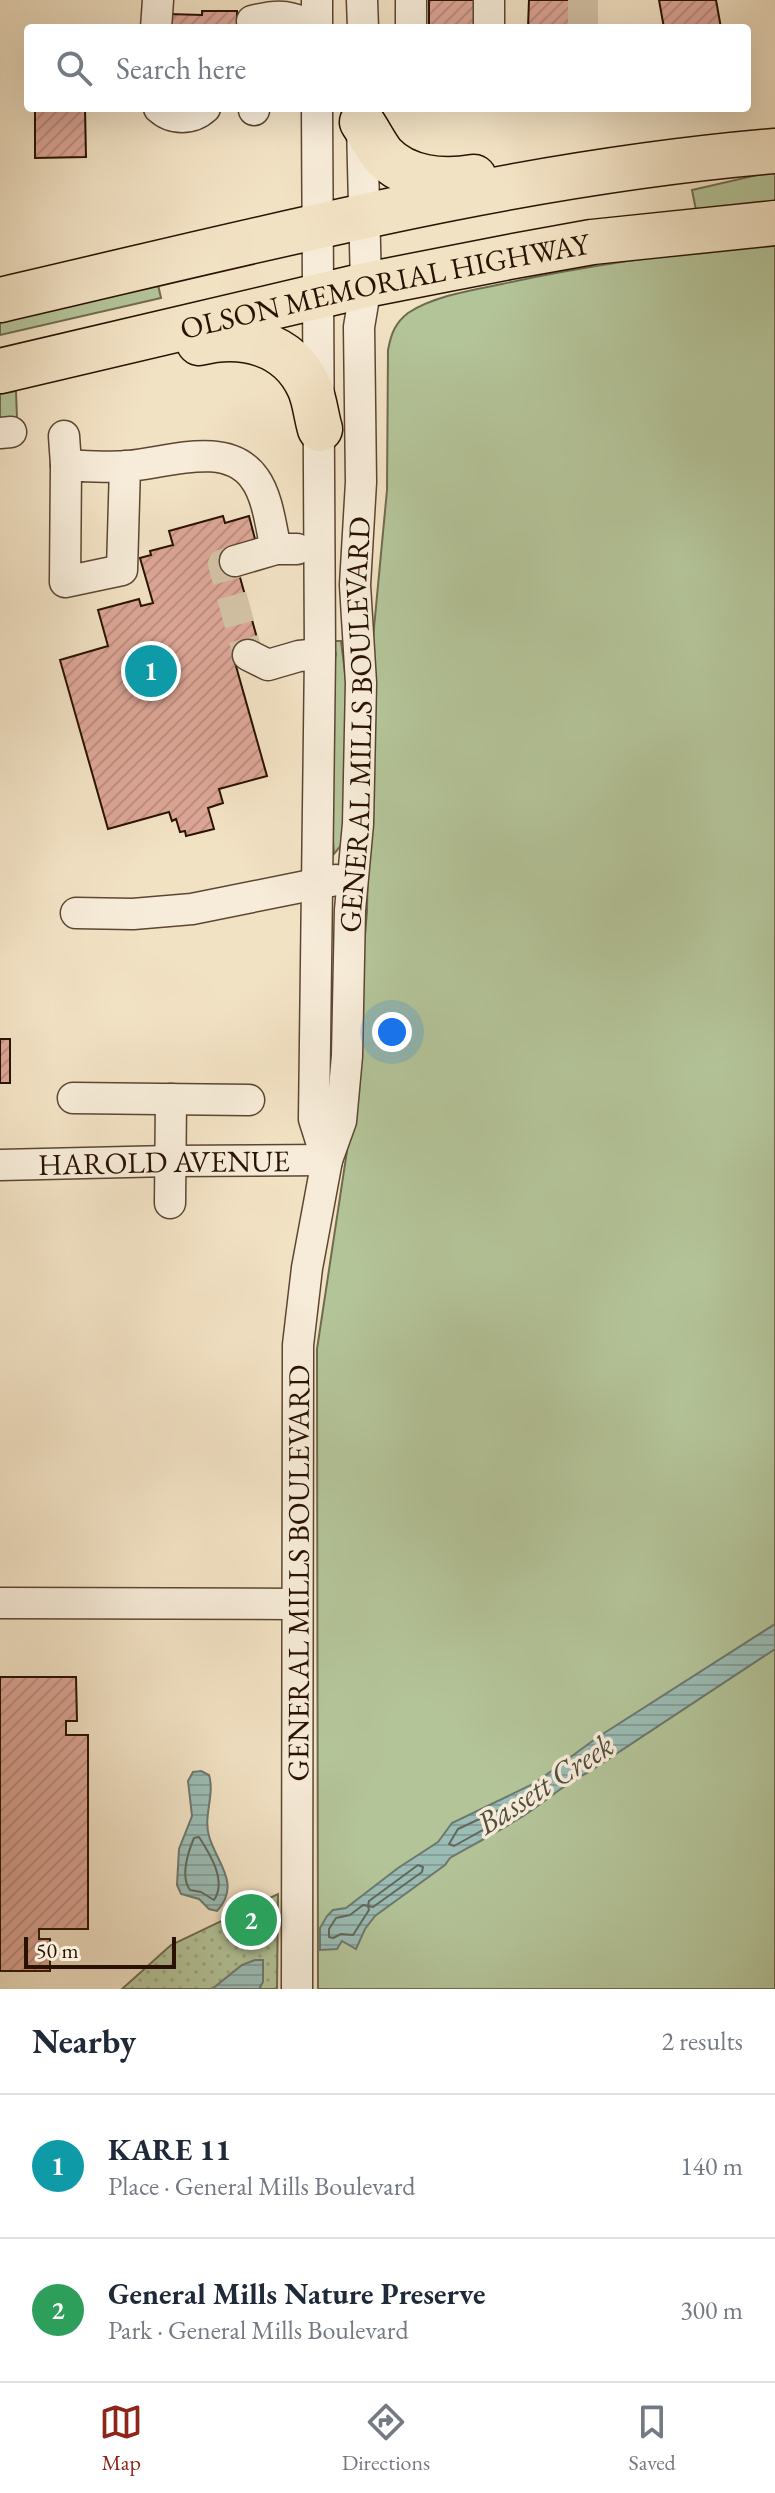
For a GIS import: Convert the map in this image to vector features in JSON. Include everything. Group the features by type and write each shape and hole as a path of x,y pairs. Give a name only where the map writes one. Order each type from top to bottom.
{"highway":[{"path":"362,115 383,155 398,166 441,181 633,151 698,159"},
{"path":"0,300 317,226 538,182 775,151"},
{"name":"OLSON MEMORIAL HIGHWAY","path":"0,374 366,285 592,242 775,223"},
{"path":"0,374 64,375 213,339 245,338 272,348 298,370 309,387 320,429"}],"street":[{"path":"156,24 158,0"},
{"path":"317,0 317,24"},
{"path":"362,0 363,24"},
{"path":"489,0 489,24"},
{"path":"252,16 288,15 308,24"},
{"path":"162,112 176,118 200,112"},
{"name":"GENERAL MILLS BOULEVARD","path":"317,112 320,654 314,1119 327,1160"},
{"name":"GENERAL MILLS BOULEVARD","path":"297,1989 298,1345 307,1268 327,1160 341,1121 358,824 361,683 355,585 361,482 359,327 366,285 362,115"},
{"path":"125,466 122,570 111,575 65,582 65,450 125,466 205,456 237,461 259,486 276,549"},
{"path":"235,561 276,549 319,549"},
{"path":"248,655 268,665 320,654"},
{"path":"76,913 133,914 192,909 353,876"},
{"path":"73,1098 249,1100"},
{"path":"170,1203 171,1099"},
{"name":"HAROLD AVENUE","path":"0,1165 327,1160"},
{"path":"0,1603 297,1604"}],"green space":[{"path":"775,171 775,206 696,210 692,190"},
{"path":"775,241 775,1989 318,1989 317,1349 347,1151 367,911 372,649 387,490 388,350 397,325 408,313 454,294 604,265"},
{"path":"157,280 161,298 0,335 0,318"},
{"path":"16,391 17,418 0,418 0,394"},
{"path":"333,641 341,641 347,689 343,843 334,854 332,827"},
{"path":"278,1894 277,1989 122,1989 171,1945"}],"water":[{"name":"Bassett Creek","path":"775,1624 775,1649 520,1818 450,1858 445,1865 375,1916 356,1949 342,1941 337,1949 320,1950 320,1928 333,1910 346,1908 438,1842 452,1823 535,1783 598,1737"},
{"path":"201,1771 209,1775 210,1783 209,1836 227,1882 224,1901 217,1911 209,1909 199,1899 181,1894 177,1885 179,1849 192,1816 188,1781 193,1772"},
{"path":"263,1960 263,1982 259,1989 212,1989 242,1965"}],"building":[{"path":"429,0 474,0 474,24 429,24"},
{"path":"529,0 574,0 573,24 528,24"},
{"path":"574,0 590,0 590,24 573,24"},
{"path":"659,0 716,0 720,24 663,24"},
{"path":"202,11 237,11 237,24 169,24 169,14 202,15"},
{"path":"35,112 85,112 86,157 35,158"},
{"path":"223,516 225,523 249,516 256,543 232,549 261,652 234,659 267,776 219,789 223,803 208,808 214,829 186,836 185,831 180,832 176,819 172,821 169,812 108,829 60,660 108,646 98,610 139,599 141,606 153,603 140,558 151,555 150,551 173,545 169,531"},
{"path":"0,1039 10,1039 10,1083 0,1083"},
{"path":"0,1677 76,1677 77,1721 66,1721 66,1735 88,1735 88,1929 39,1929 39,1939 50,1939 50,1971 0,1971"}],"tunnel":[{"path":"583,0 583,24"},
{"path":"235,561 223,564 248,655"}],"place":[{"name":"KARE 11","path":"151,671"},
{"name":"General Mills Nature Preserve","path":"251,1920"}]}
